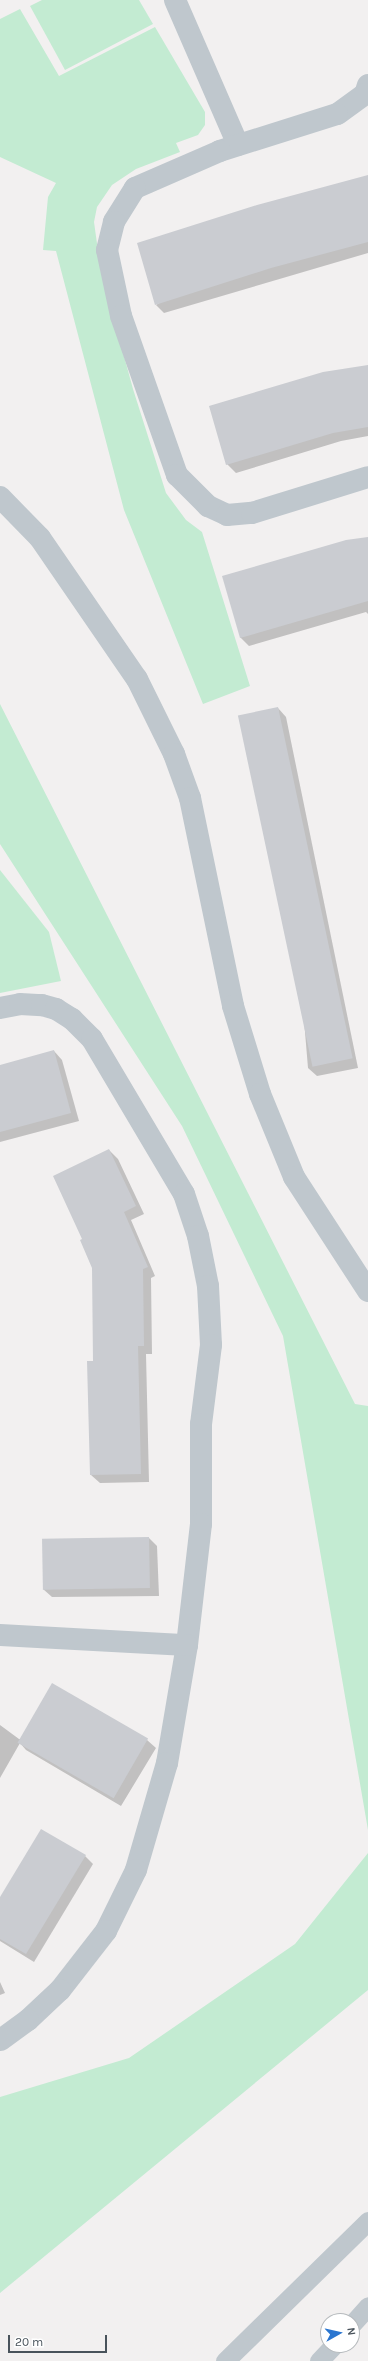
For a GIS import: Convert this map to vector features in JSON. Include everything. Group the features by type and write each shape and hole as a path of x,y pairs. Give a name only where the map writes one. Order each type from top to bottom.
{"street":[{"path":"175,0 238,145"},
{"path":"368,85 365,94 337,114 220,151 135,188 114,222 107,250 121,316 177,475 208,506 227,514 252,513 368,477"},
{"path":"0,497 40,538 137,679 174,754 190,798 233,1006 260,1094 294,1177 368,1292"},
{"path":"0,1008 20,1004 42,1005 56,1009 72,1019 92,1039 184,1194 198,1236 208,1286 211,1345 201,1424 201,1524 187,1645 167,1763 136,1870 106,1931 60,1990 28,2020 0,2040"},
{"path":"0,1635 187,1645"}],"lane":[{"path":"225,2361 368,2221"},
{"path":"360,2315 368,2306"},
{"path":"319,2361 326,2353"}],"green space":[{"path":"42,0 139,0 153,24 65,70 30,6"},
{"path":"20,9 59,76 155,27 205,112 205,125 198,135 176,143 180,152 136,169 112,185 97,207 94,222 101,272 133,389 166,493 186,520 202,532 250,686 203,704 124,510 56,251 43,250 48,197 56,183 0,157 0,19"},
{"path":"0,704 355,1404 368,1406 368,1830 283,1336 182,1126 0,844"},
{"path":"0,870 49,932 61,981 0,993"},
{"path":"368,1853 368,1990 0,2293 0,2097 129,2058 295,1944"}],"building":[{"path":"368,175 368,242 271,268 155,305 137,243 257,205"},
{"path":"368,365 368,427 333,433 226,465 209,406 323,372"},
{"path":"368,537 368,601 240,638 222,576 346,540"},
{"path":"278,707 353,1058 313,1067 238,716"},
{"path":"54,1050 71,1113 0,1132 0,1065"},
{"path":"109,1149 136,1206 124,1212 148,1267 143,1269 144,1346 138,1346 141,1474 90,1475 87,1361 93,1361 92,1268 80,1240 82,1239 53,1176"},
{"path":"149,1537 150,1588 43,1590 42,1539"},
{"path":"52,1683 148,1738 114,1798 18,1743"},
{"path":"41,1829 86,1855 26,1954 0,1939 0,1897"}]}
